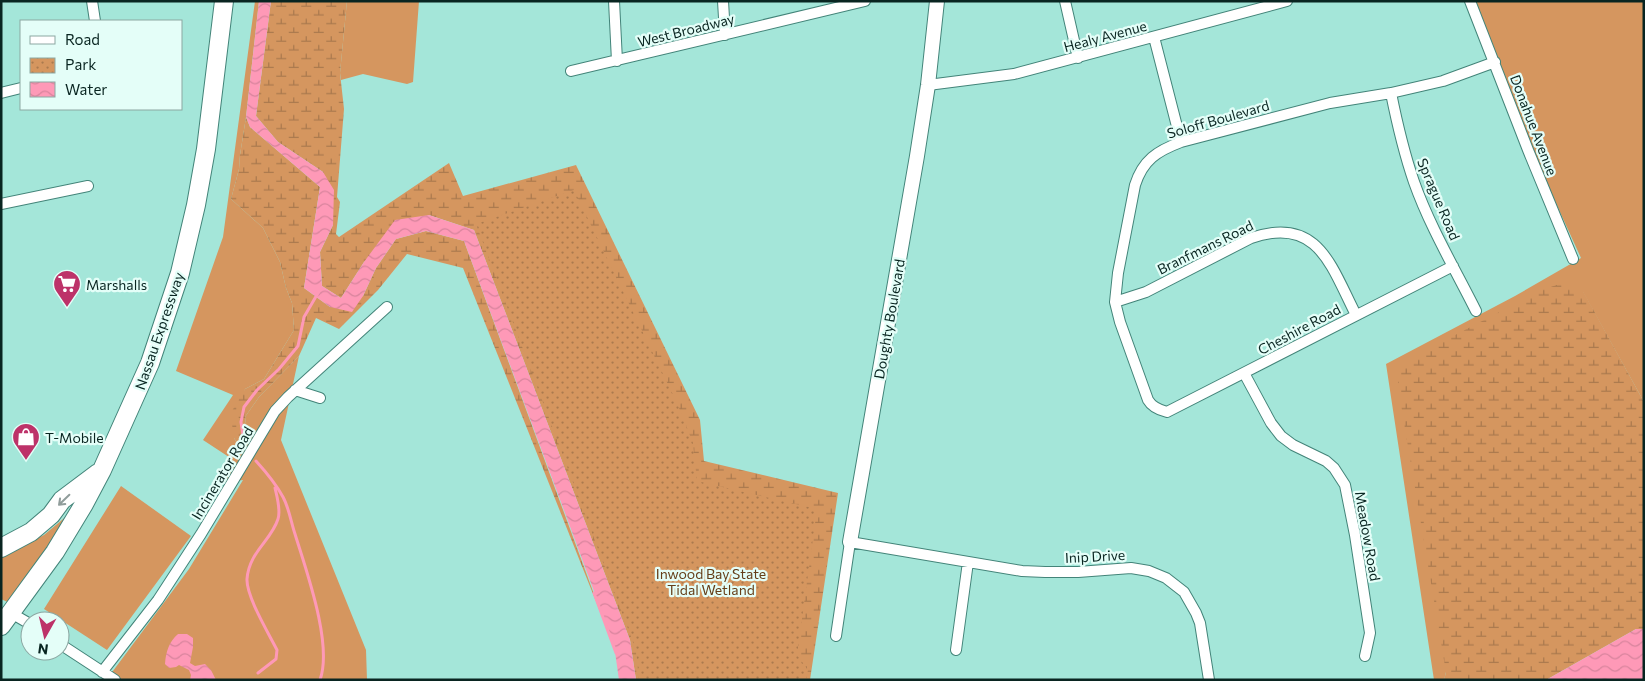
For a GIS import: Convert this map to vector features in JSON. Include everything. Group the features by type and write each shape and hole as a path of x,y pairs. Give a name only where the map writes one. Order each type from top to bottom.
{"highway":[{"name":"Nassau Expressway","path":"6,620 55,552 84,504 102,470 150,363 186,249 196,205 206,149 224,1"},
{"path":"1,548 31,532 51,515 62,500 102,470"}],"main road":[{"name":"Doughty Boulevard","path":"850,542 914,174 928,85 936,1"}],"street":[{"path":"92,1 95,20"},
{"path":"614,1 617,61"},
{"path":"723,1 724,35"},
{"name":"West Broadway","path":"571,71 724,35 831,5 865,1"},
{"path":"1065,1 1078,58"},
{"path":"1244,1 1247,12"},
{"name":"Healy Avenue","path":"928,85 1014,74 1287,1"},
{"name":"Donahue Avenue","path":"1470,1 1573,259"},
{"path":"1154,38 1181,142"},
{"name":"Soloff Boulevard","path":"1157,409 1148,400 1120,322 1115,302 1118,273 1135,185 1138,176 1155,154 1181,142 1330,103 1391,93 1443,81 1495,62"},
{"path":"1,92 20,88"},
{"name":"Sprague Road","path":"1391,93 1402,142 1415,184 1429,218 1476,311"},
{"path":"1,204 88,186"},
{"name":"Branfmans Road","path":"1115,302 1146,292 1251,238 1267,232 1280,231 1295,233 1304,237 1321,250 1356,314"},
{"name":"Cheshire Road","path":"1157,409 1167,412 1172,410 1356,314 1453,266"},
{"name":"Incinerator Road","path":"102,672 158,600 278,408 295,390 387,306"},
{"name":"Meadow Road","path":"1244,373 1271,423 1281,436 1293,445 1326,461 1334,468 1344,485 1355,534 1370,633 1365,656"},
{"path":"295,390 320,398"},
{"name":"Inip Drive","path":"850,542 1022,570 1045,572 1131,568 1148,571 1166,578 1184,592 1196,612 1200,623 1209,680"},
{"name":"Doughty Boulevard","path":"836,636 850,542"},
{"path":"956,650 968,562"},
{"path":"6,620 20,622"},
{"path":"70,651 115,680"}],"green space":[{"path":"255,1 259,1 246,117 239,169 231,199 263,228 280,262 286,288 292,303 294,330 264,379 245,389 234,438 241,450 248,439 245,417 259,397 299,356 281,440 366,650 367,680 117,680 110,675 189,569 243,480 219,483 232,459 203,440 233,395 176,371 223,237"},
{"name":"Inwood Bay State Tidal Wetland","path":"271,1 347,1 340,73 344,109 337,197 340,202 336,234 339,237 449,163 463,196 576,165 700,420 704,461 838,493 810,680 636,680 630,640 474,230 429,215 364,262 341,298 322,286 320,252 333,225 323,172 278,142 256,116"},
{"path":"347,1 419,1 413,82 407,84 363,74 341,80 340,73"},
{"path":"1469,1 1644,1 1644,402 1583,292 1444,680 1434,680 1386,364 1515,296 1581,258 1512,107"},
{"path":"246,117 250,127 320,187 304,288 330,307 363,296 376,268 396,239 426,231 464,241 605,624 463,268 407,254 378,290 339,329 316,318 299,356 259,397 245,417 248,439 241,450 234,438 232,411 245,389 264,379 294,330 292,303 286,288 280,262 263,228 231,199 239,169"},
{"name":"Inwood Bay State Tidal Wetland","path":"574,190 677,403 693,443 697,481 817,509 797,655 808,670 806,680 639,680 636,650 476,224"},
{"path":"1566,282 1583,291 1644,402 1644,629 1636,629 1546,680 1444,680 1446,672 1399,393 1397,368 1403,362 1544,289"},
{"path":"121,486 191,536 107,650 70,626 70,611 47,611 44,609"},
{"path":"81,504 16,606 1,599 1,553 44,535"}],"water":[{"path":"259,1 271,1 256,116 278,142 323,172 334,190 333,225 320,252 322,286 341,298 364,262 395,220 429,215 474,230 630,640 636,680 619,680 614,645 464,241 426,231 396,239 376,268 363,296 352,312 330,307 304,288 320,187 250,127 246,117"},
{"path":"1636,629 1644,629 1644,680 1546,680"},
{"path":"178,634 187,634 193,638 190,663 195,666 205,664 211,670 216,680 190,680 189,670 179,665 169,668 165,664 168,647"}],"waterway":[{"path":"244,442 241,422 244,407 257,390 279,369 298,346 304,317 318,293"},
{"path":"256,461 274,483 285,501 311,587 321,627 323,647 323,665 320,680"},
{"path":"258,673 276,659 277,650 254,605 247,579 252,561 275,527 278,519 279,508 275,488"},
{"path":"594,593 616,653"}],"place":[{"name":"Marshalls","path":"67,308"},
{"name":"T-Mobile","path":"26,461"}]}
